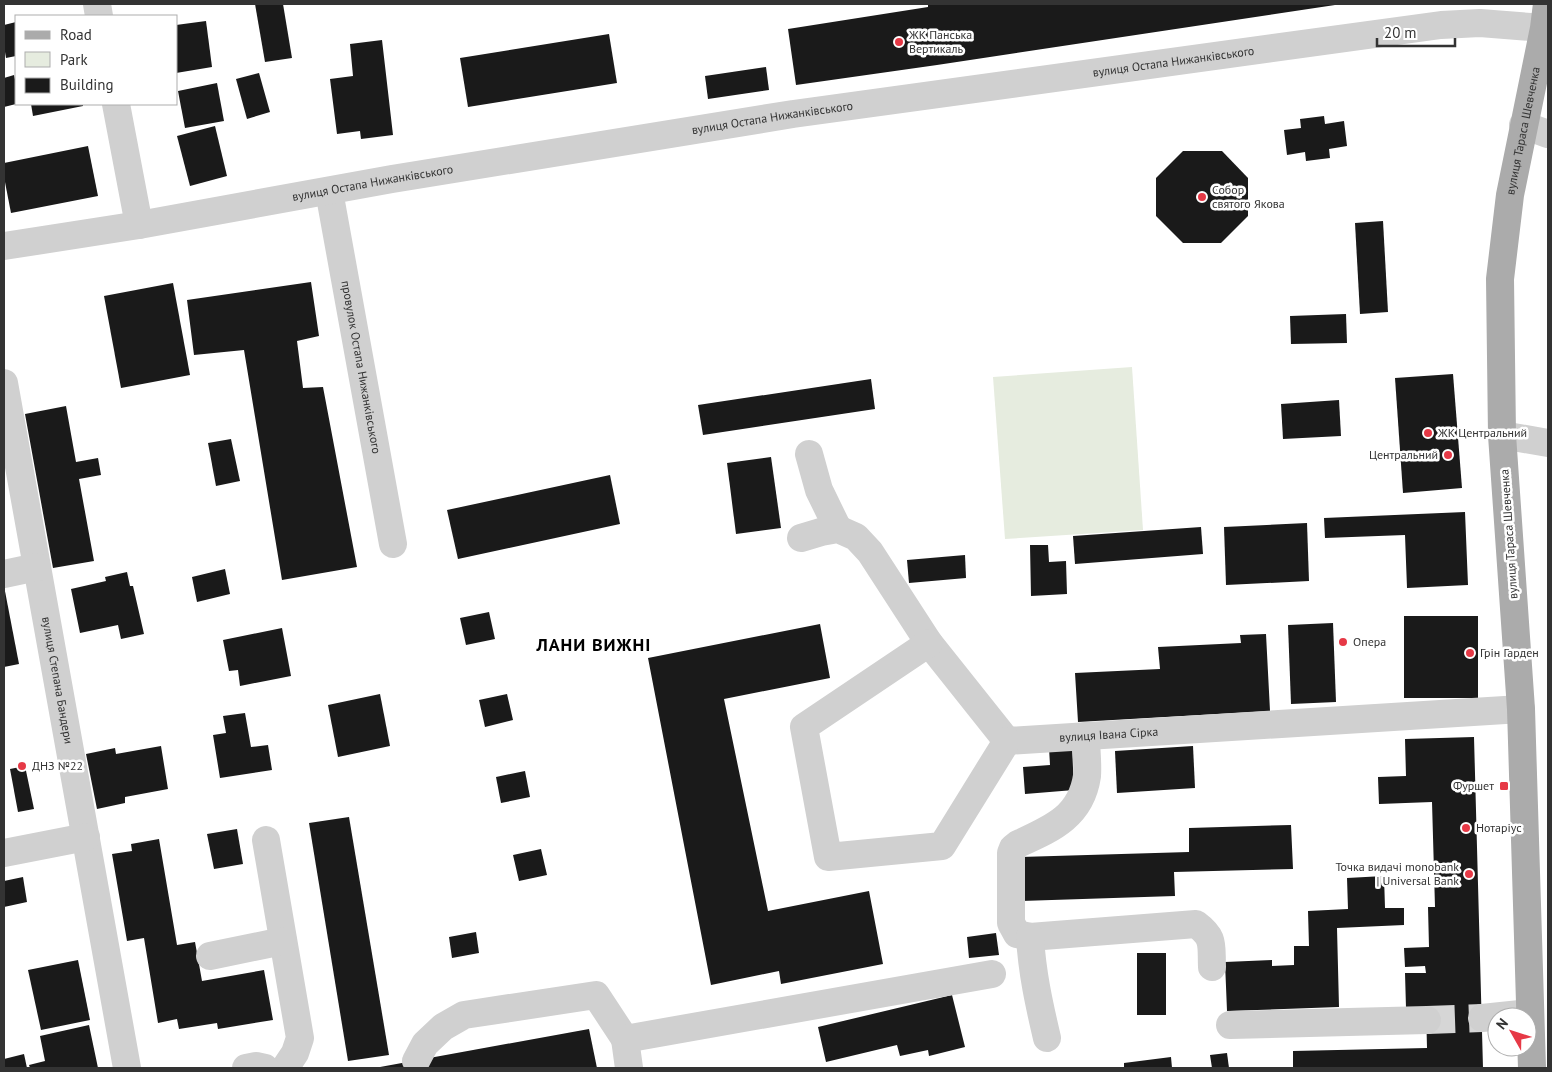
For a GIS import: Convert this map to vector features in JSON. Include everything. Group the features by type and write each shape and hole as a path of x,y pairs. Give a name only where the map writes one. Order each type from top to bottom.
{"main road":[{"name":"вулиця Тараса Шевченка","path":"1529,1007 1521,709 1502,435 1500,279 1510,195 1545,16"}],"street":[{"name":"вулиця Остапа Нижанківського","path":"4,246 793,114 1421,27 1545,16"},
{"path":"116,105 138,225"},
{"path":"1523,125 1548,134"},
{"name":"провулок Остапа Нижанківського","path":"329,191 393,544"},
{"name":"вулиця Степана Бандери","path":"4,383 127,1068"},
{"path":"1502,435 1548,443"},
{"path":"809,454 819,490 838,529"},
{"path":"801,538 838,529 856,537 870,552 929,642 1007,741 942,846 828,857 804,727 929,642"},
{"path":"4,574 37,567"},
{"name":"вулиця Івана Сірка","path":"1007,741 1521,709"},
{"path":"1086,736 1087,775 1079,800 1067,816 1058,824 1013,848 1011,854 1010,923 1017,934 1030,937 1196,924 1205,931 1211,940 1212,967"},
{"path":"4,853 86,837"},
{"path":"266,840 300,1038 295,1053 285,1068"},
{"path":"1030,937 1038,1003 1047,1038"},
{"path":"210,956 284,941"},
{"path":"624,1039 992,974"},
{"path":"416,1061 425,1044 444,1027 464,1014 596,995 624,1039 629,1068"},
{"path":"1482,1018 1487,1017"},
{"path":"1230,1026 1427,1020"},
{"path":"246,1068 256,1066 265,1068"}],"green space":[{"path":"1132,367 1143,530 1005,539 993,377"}],"building":[{"path":"255,4 283,4 292,58 265,62"},
{"path":"928,4 1335,5 796,85 788,29 928,7"},
{"path":"206,21 212,67 178,73 178,25"},
{"path":"15,22 15,56 6,58 4,25"},
{"path":"609,34 617,83 468,107 460,58"},
{"path":"382,40 393,135 361,139 360,131 337,134 330,79 353,76 350,44"},
{"path":"766,67 769,90 708,99 705,76"},
{"path":"259,73 270,112 247,119 236,79"},
{"path":"14,75 15,104 4,107 4,78"},
{"path":"217,83 224,121 185,128 178,91"},
{"path":"31,105 83,105 83,106 33,116"},
{"path":"1324,116 1325,124 1344,121 1347,146 1329,149 1330,158 1306,161 1305,152 1287,155 1284,130 1301,128 1300,119"},
{"path":"215,126 227,176 190,186 177,136"},
{"path":"88,146 98,196 11,213 4,177 4,163"},
{"name":"Собор святого Якова","path":"1183,151 1222,151 1248,178 1248,216 1221,243 1183,243 1156,216 1156,178"},
{"path":"1383,221 1388,312 1360,314 1355,223"},
{"path":"311,282 319,336 297,341 303,388 323,387 357,567 282,580 244,350 194,355 187,300"},
{"path":"173,283 190,375 121,388 104,296"},
{"path":"1346,314 1347,343 1291,344 1290,316"},
{"name":"ЖК Центральний","path":"1453,374 1462,488 1403,493 1395,378"},
{"path":"871,379 875,409 703,435 698,405"},
{"path":"1339,400 1341,436 1283,439 1281,404"},
{"path":"66,406 76,462 98,458 101,475 79,479 94,561 53,568 25,414"},
{"path":"231,439 240,481 216,486 208,443"},
{"path":"771,457 781,528 736,534 727,463"},
{"path":"610,475 620,524 458,559 447,510"},
{"path":"1465,512 1468,585 1407,588 1405,535 1325,538 1324,518"},
{"path":"1307,523 1309,581 1226,585 1224,527"},
{"path":"1201,527 1203,554 1075,564 1073,536"},
{"path":"1030,545 1048,545 1049,562 1066,561 1067,594 1031,596"},
{"path":"965,555 966,578 909,583 907,560"},
{"path":"225,569 230,594 197,602 192,577"},
{"path":"127,572 130,586 133,586 144,634 121,639 118,625 80,633 71,589 106,581 105,577"},
{"path":"4,586 19,664 4,667"},
{"path":"489,612 495,639 466,645 460,618"},
{"path":"1404,616 1478,616 1478,698 1404,698"},
{"path":"1333,623 1336,702 1291,704 1288,625"},
{"path":"820,624 830,678 724,699 768,911 869,891 883,964 781,984 779,971 711,985 648,658"},
{"path":"282,628 291,676 240,686 238,670 229,671 223,640"},
{"path":"1266,634 1270,711 1078,722 1075,673 1160,669 1158,647 1241,643 1240,635"},
{"path":"380,694 390,746 338,757 328,705"},
{"path":"507,694 513,720 485,727 479,700"},
{"path":"245,713 251,747 268,745 272,770 220,778 213,735 226,733 223,716"},
{"path":"1474,737 1483,1068 1293,1068 1293,1051 1427,1048 1426,1007 1406,1008 1405,973 1426,973 1425,966 1405,967 1404,948 1429,947 1428,907 1435,907 1432,802 1379,804 1378,777 1406,776 1405,739"},
{"path":"161,746 168,789 125,797 125,803 97,809 86,754 115,748 116,754"},
{"path":"1072,746 1074,790 1025,794 1023,767 1050,765 1049,748"},
{"path":"1193,746 1195,788 1117,793 1115,751"},
{"path":"25,766 34,809 18,812 10,769"},
{"path":"525,771 530,797 501,803 496,777"},
{"path":"349,817 389,1055 348,1061 309,823"},
{"path":"1291,825 1293,869 1174,872 1175,896 1021,901 1020,857 1189,852 1189,828"},
{"path":"237,829 243,864 214,869 207,834"},
{"path":"159,839 177,945 195,942 202,981 264,970 273,1020 218,1029 217,1023 179,1029 177,1019 158,1023 144,938 127,941 112,854 132,851 131,844"},
{"path":"541,849 547,875 519,881 513,855"},
{"path":"1384,876 1385,908 1404,908 1404,925 1337,928 1339,1007 1227,1011 1225,962 1272,960 1272,966 1294,965 1294,946 1309,946 1308,911 1348,909 1347,878"},
{"path":"23,877 27,902 4,907 4,881"},
{"path":"476,932 479,953 452,958 449,937"},
{"path":"996,933 999,955 969,958 967,937"},
{"path":"1137,953 1166,953 1166,1015 1137,1015"},
{"path":"78,960 90,1020 41,1030 28,970"},
{"path":"952,995 965,1047 929,1056 928,1050 900,1056 897,1045 826,1062 818,1027"},
{"path":"89,1025 98,1068 30,1068 29,1065 45,1061 40,1036"},
{"path":"589,1029 597,1068 380,1068 380,1067"},
{"path":"1227,1053 1229,1068 1212,1068 1210,1055"},
{"path":"24,1054 27,1068 4,1068 4,1059"},
{"path":"1171,1057 1172,1068 1124,1068 1124,1063"}],"tunnel":[{"path":"1427,1020 1482,1018"}],"place":[{"name":"ЖК Панська Вертикаль","path":"899,42"},
{"name":"Собор святого Якова","path":"1202,197"},
{"name":"ЖК Центральний","path":"1428,433"},
{"name":"Центральний","path":"1448,455"},
{"name":"Опера","path":"1343,642"},
{"name":"Грін Гарден","path":"1470,653"},
{"name":"ДНЗ №22","path":"22,766"},
{"name":"Фуршет","path":"1504,786"},
{"name":"Нотаріус","path":"1466,828"},
{"name":"Точка видачі monobank | Universal Bank","path":"1469,874"}],"district":[{"name":"ЛАНИ ВИЖНІ","path":"594,645"}]}
